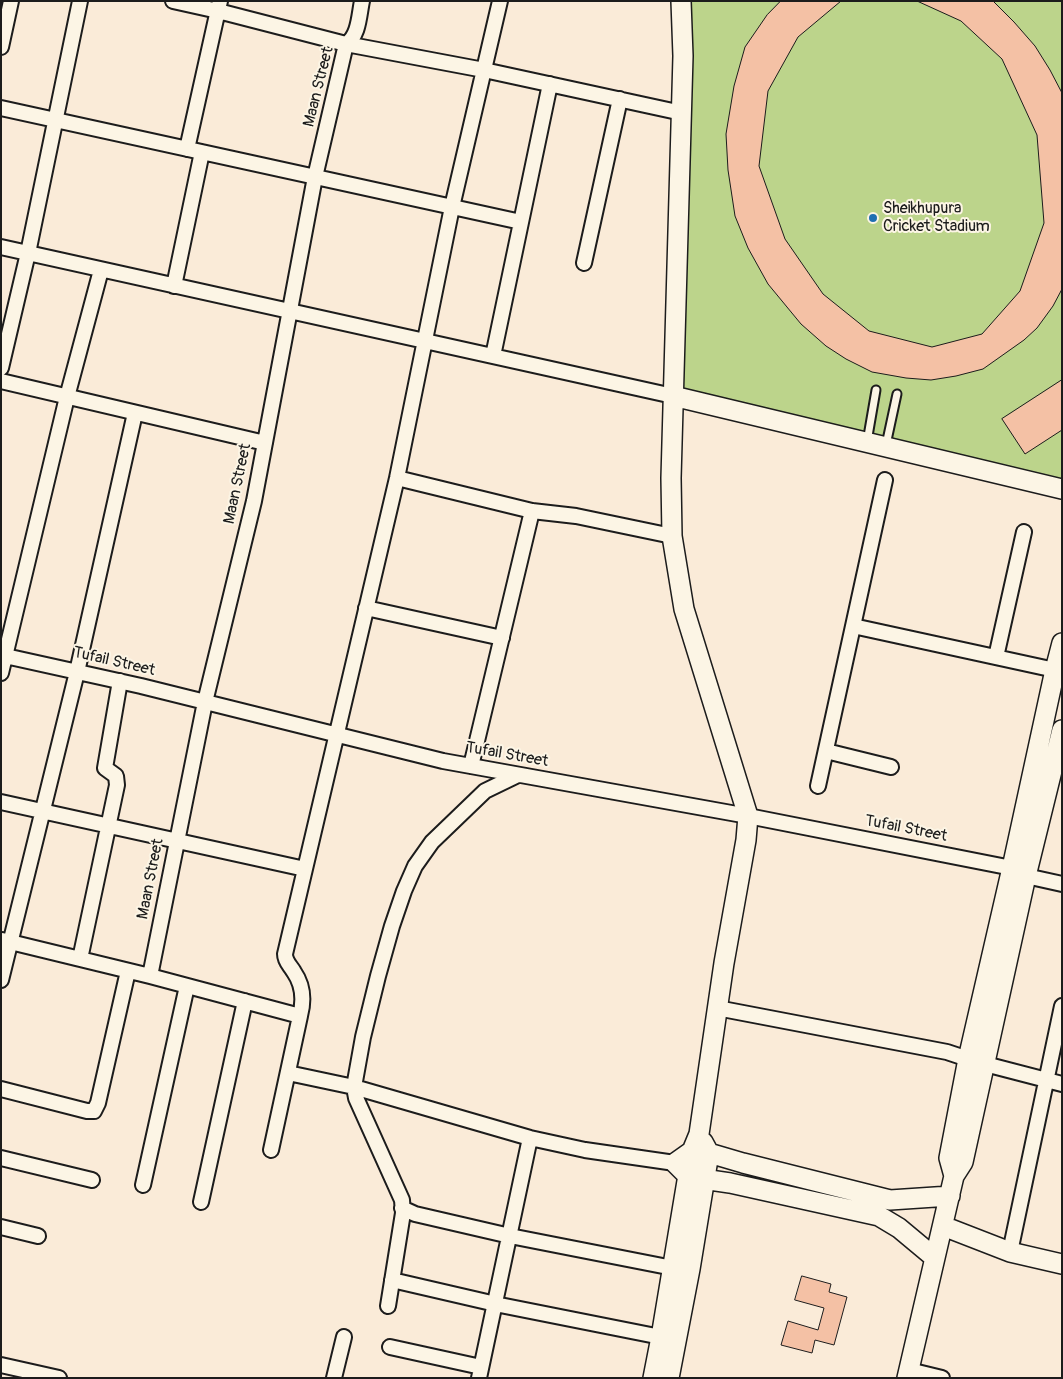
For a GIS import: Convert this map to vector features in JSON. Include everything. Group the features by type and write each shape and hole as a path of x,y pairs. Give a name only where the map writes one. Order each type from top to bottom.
{"street":[{"path":"1,47 12,1"},
{"path":"1,368 28,253 80,1"},
{"path":"173,1 219,6 346,44 484,70 682,113"},
{"name":"Maan Street","path":"150,976 205,702 254,501 315,177 346,44 354,36 362,1"},
{"path":"271,1150 302,1004 301,987 296,974 285,960 285,954 397,478 452,207 500,1"},
{"path":"669,1378 690,1269 700,1146 717,1008 746,840 748,816 684,609 672,536 671,478 683,56 681,1"},
{"path":"187,149 219,6"},
{"path":"493,356 550,84"},
{"path":"584,262 620,99"},
{"path":"1,108 521,222"},
{"path":"174,286 202,152"},
{"path":"1,247 673,396 1062,489"},
{"path":"1,673 3,656 67,396 101,270"},
{"path":"1,381 265,443"},
{"path":"1,980 6,941 43,811 77,672 135,412"},
{"path":"397,478 532,511 576,516 672,536"},
{"path":"818,786 885,480"},
{"path":"471,766 532,511"},
{"path":"996,657 1024,532"},
{"path":"366,608 502,638"},
{"path":"853,626 1055,670"},
{"path":"942,1378 908,1374 954,1176 963,1162 976,1062 1019,872 1055,670 1062,643"},
{"name":"Tufail Street","path":"3,656 205,702 444,762 748,816 1019,872 1062,884"},
{"path":"80,958 117,779 116,776 105,768 120,682"},
{"path":"1019,872 1062,730"},
{"path":"826,751 891,767"},
{"path":"388,1306 403,1213 402,1200 356,1098 354,1087 363,1037 392,926 416,866 432,842 485,792 518,775"},
{"path":"1,802 306,869"},
{"path":"6,941 128,970 300,1016"},
{"path":"1,1089 87,1111 94,1111 98,1103 128,970"},
{"path":"144,1185 187,986"},
{"path":"201,1202 245,1001"},
{"path":"1010,1252 1062,1006"},
{"path":"717,1008 947,1052 976,1062 1062,1084"},
{"path":"288,1073 354,1087 530,1138 585,1150 675,1163 697,1178 730,1183 880,1216 899,1228 935,1258"},
{"path":"390,1347 480,1373 530,1138"},
{"path":"675,1163 700,1146"},
{"path":"700,1146 743,1163 890,1200 950,1196"},
{"path":"1,1158 92,1180"},
{"path":"653,1378 673,1268 697,1178"},
{"path":"402,1208 415,1214 510,1236 673,1268"},
{"path":"943,1226 1010,1252 1062,1264"},
{"path":"1,1227 38,1236"},
{"path":"392,1280 661,1337"},
{"path":"334,1378 344,1337"},
{"path":"1,1365 52,1377"}],"lane":[{"path":"876,390 876,445"},
{"path":"876,445 897,394"}],"green space":[{"name":"Sheikhupura Cricket Stadium","path":"684,1 1062,1 1062,486 680,392"}],"building":[{"path":"781,1 841,1 798,37 768,91 759,166 785,239 823,294 869,331 932,347 982,334 1020,291 1044,223 1037,135 1002,59 961,21 917,1 993,1 1035,46 1050,70 1062,93 1062,289 1053,306 1037,328 1024,340 983,369 931,380 872,372 846,359 826,346 801,324 768,284 748,248 735,216 728,170 726,134 734,86 745,47 767,15"},
{"path":"1062,380 1062,430 1025,454 1002,419"},
{"path":"802,1276 831,1284 829,1292 847,1297 834,1345 815,1340 812,1353 781,1345 788,1321 818,1330 824,1308 795,1300"}],"place":[{"name":"Sheikhupura Cricket Stadium","path":"873,218"}]}
